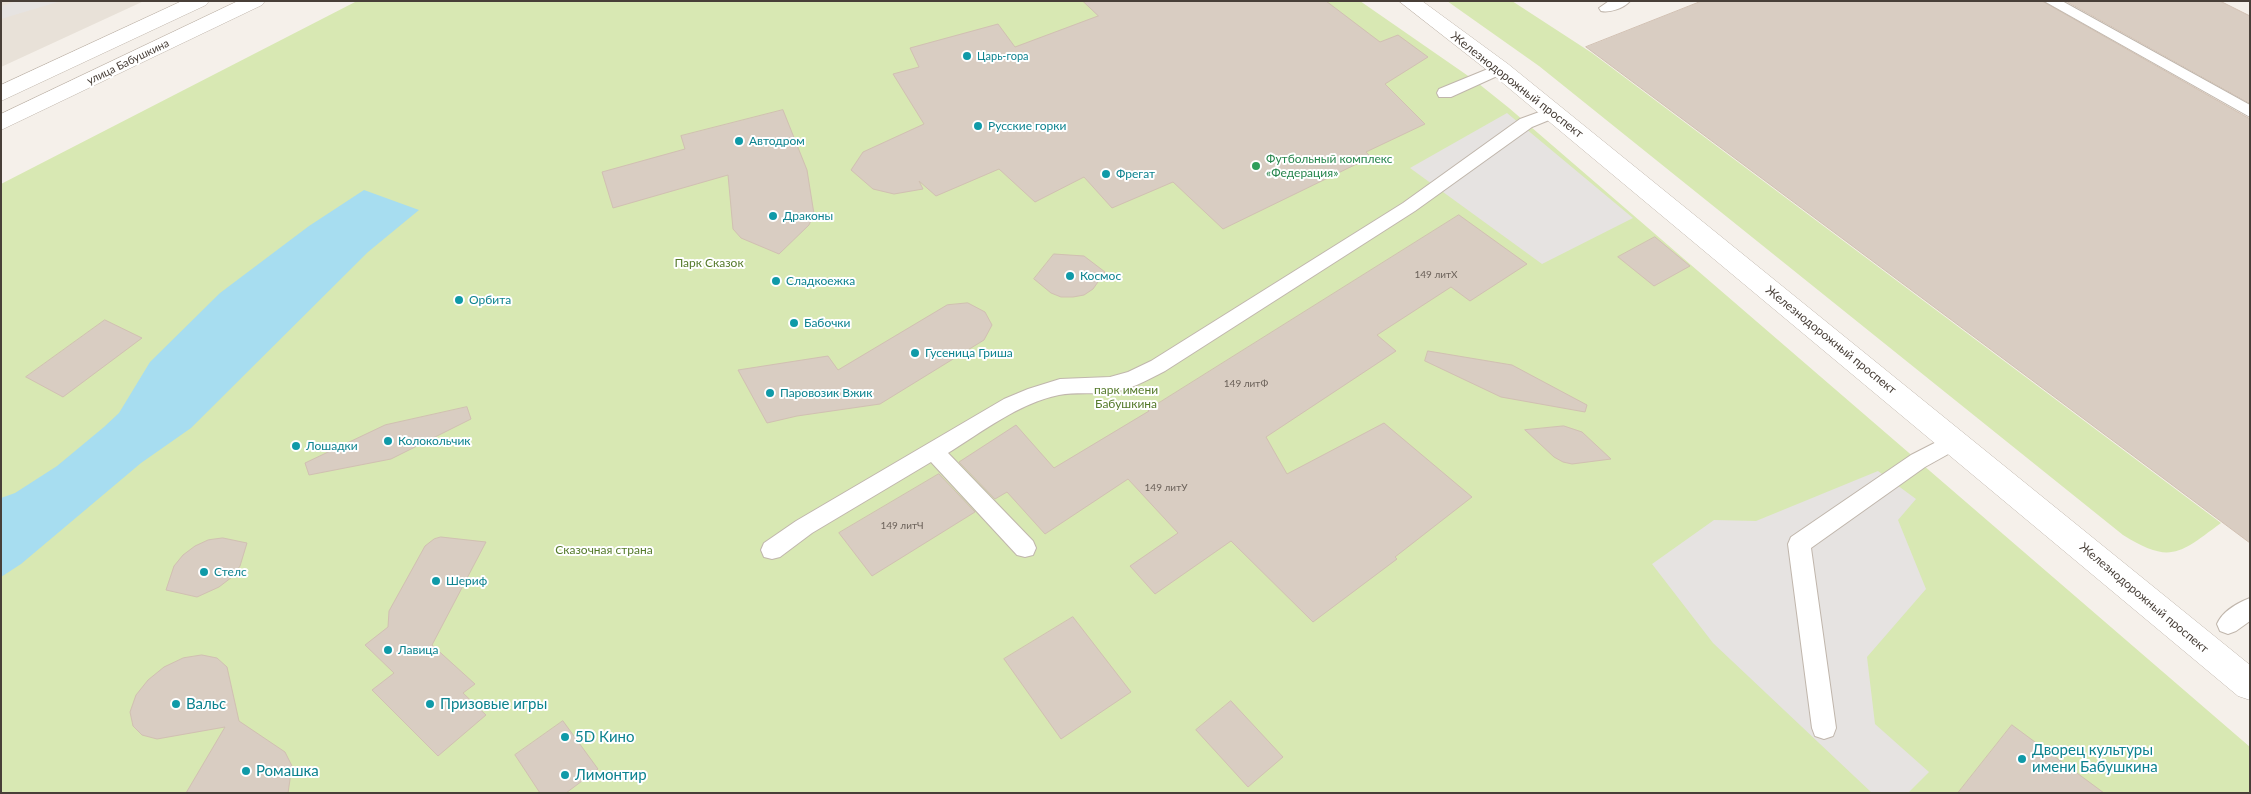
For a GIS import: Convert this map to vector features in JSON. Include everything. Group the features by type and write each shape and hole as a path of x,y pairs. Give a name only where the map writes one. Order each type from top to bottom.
{"street":[{"name":"улица Бабушкина","path":"1,94 198,1"},
{"name":"улица Бабушкина","path":"1,123 255,1"},
{"name":"Железнодорожный проспект","path":"1409,1 1500,69 1553,112 2250,686"}],"lane":[{"path":"1606,8 1623,1"},
{"path":"2051,1 2250,112"},
{"path":"1445,93 1500,69"},
{"path":"772,550 804,527 1012,405 1035,394 1060,387 1110,385 1134,378 1158,366 1409,207 1526,122 1553,112"},
{"path":"1824,728 1799,544 1918,461 1954,441"},
{"path":"933,451 1025,548"},
{"path":"2228,624 2250,608"}],"shaded area":[{"path":"1,1 144,1 1,67"},
{"path":"17,1 61,1 1,19 1,6"},
{"path":"1507,113 1633,218 1542,264 1410,168"},
{"path":"1878,471 1916,499 1898,520 1926,589 1867,657 1875,724 1929,772 1908,793 1872,793 1713,643 1652,564 1714,520 1756,521"}],"green space":[{"name":"парк имени Бабушкина","path":"357,1 1360,1 1474,80 1509,108 2250,747 2250,793 1,793 1,184"},
{"path":"1447,1 1512,1 1592,53 2221,523 2195,542 2175,552 2153,550 2123,535 1539,66"}],"water":[{"path":"364,190 419,210 368,252 191,428 141,463 21,564 1,577 1,498 15,493 57,466 119,413 150,362 220,293 309,226"}],"building":[{"name":"Футбольный комплекс «Федерация»","path":"1083,1 1326,1 1380,42 1398,35 1428,57 1385,84 1425,124 1366,152 1371,157 1223,229 1173,182 1112,208 1084,177 1035,202 999,169 936,196 919,181 923,189 894,194 873,189 851,170 863,152 924,124 893,74 919,67 910,48 998,24 1015,47 1098,16"},
{"path":"1702,1 2042,1 2250,119 2250,543 1586,47"},
{"path":"2066,1 2220,1 2250,16 2250,103"},
{"path":"783,110 807,170 814,214 809,225 779,254 741,238 733,229 728,175 613,208 602,172 685,149 681,136"},
{"path":"1459,215 1527,264 1470,301 1451,287 1377,335 1396,351 1266,437 1287,474 1384,423 1472,497 1395,557 1397,559 1313,622 1231,541 1155,594 1130,566 1178,533 1128,479 1045,534 1007,492 995,499 959,462 1016,425 1054,468 1149,411"},
{"path":"1655,237 1690,266 1654,286 1618,257"},
{"name":"Космос","path":"1054,254 1084,256 1105,272 1093,289 1084,295 1061,297 1051,293 1034,279"},
{"name":"Гусеница Гриша","path":"968,303 985,312 992,325 984,340 880,404 797,416 767,423 738,370 828,356 838,370 947,305"},
{"path":"105,320 142,338 63,397 26,377"},
{"path":"1428,351 1512,365 1587,405 1585,412 1501,397 1425,361"},
{"path":"467,407 471,419 391,459 309,475 305,463 385,425"},
{"path":"1564,426 1582,432 1611,459 1572,464 1563,462 1554,457 1525,430"},
{"path":"939,474 975,512 872,576 839,533"},
{"path":"441,537 486,542 432,645 475,684 463,693 486,715 438,756 372,690 394,673 365,645 388,627 389,611 425,546 434,539"},
{"name":"Стелс","path":"223,538 247,543 240,566 232,577 219,587 197,597 166,590 174,566 183,555 195,546 208,540"},
{"path":"1073,617 1131,692 1061,739 1004,659"},
{"path":"202,655 217,658 227,667 239,721 285,752 292,766 288,793 186,793 225,727 157,739 142,735 133,726 130,712 136,695 148,680 164,667 183,658"},
{"path":"1231,701 1283,757 1248,787 1196,730"},
{"path":"563,721 598,769 566,793 540,793 515,755"},
{"name":"Дворец культуры имени Бабушкина","path":"2012,725 2104,793 1958,793"}],"place":[{"name":"Царь-гора","path":"967,56"},
{"name":"Русские горки","path":"978,126"},
{"name":"Автодром","path":"739,141"},
{"name":"Футбольный комплекс «Федерация»","path":"1256,166"},
{"name":"Фрегат","path":"1106,174"},
{"name":"Драконы","path":"773,216"},
{"name":"Космос","path":"1070,276"},
{"name":"Сладкоежка","path":"776,281"},
{"name":"Орбита","path":"459,300"},
{"name":"Бабочки","path":"794,323"},
{"name":"Гусеница Гриша","path":"915,353"},
{"name":"Паровозик Вжик","path":"770,393"},
{"name":"Колокольчик","path":"388,441"},
{"name":"Лошадки","path":"296,446"},
{"name":"Стелс","path":"204,572"},
{"name":"Шериф","path":"436,581"},
{"name":"Лавица","path":"388,650"},
{"name":"Вальс","path":"176,704"},
{"name":"Призовые игры","path":"430,704"},
{"name":"5D Кино","path":"565,737"},
{"name":"Дворец культуры имени Бабушкина","path":"2022,759"},
{"name":"Ромашка","path":"246,771"},
{"name":"Лимонтир","path":"565,775"}],"park label":[{"name":"Парк Сказок","path":"709,263"},
{"name":"Сказочная страна","path":"604,550"}]}
